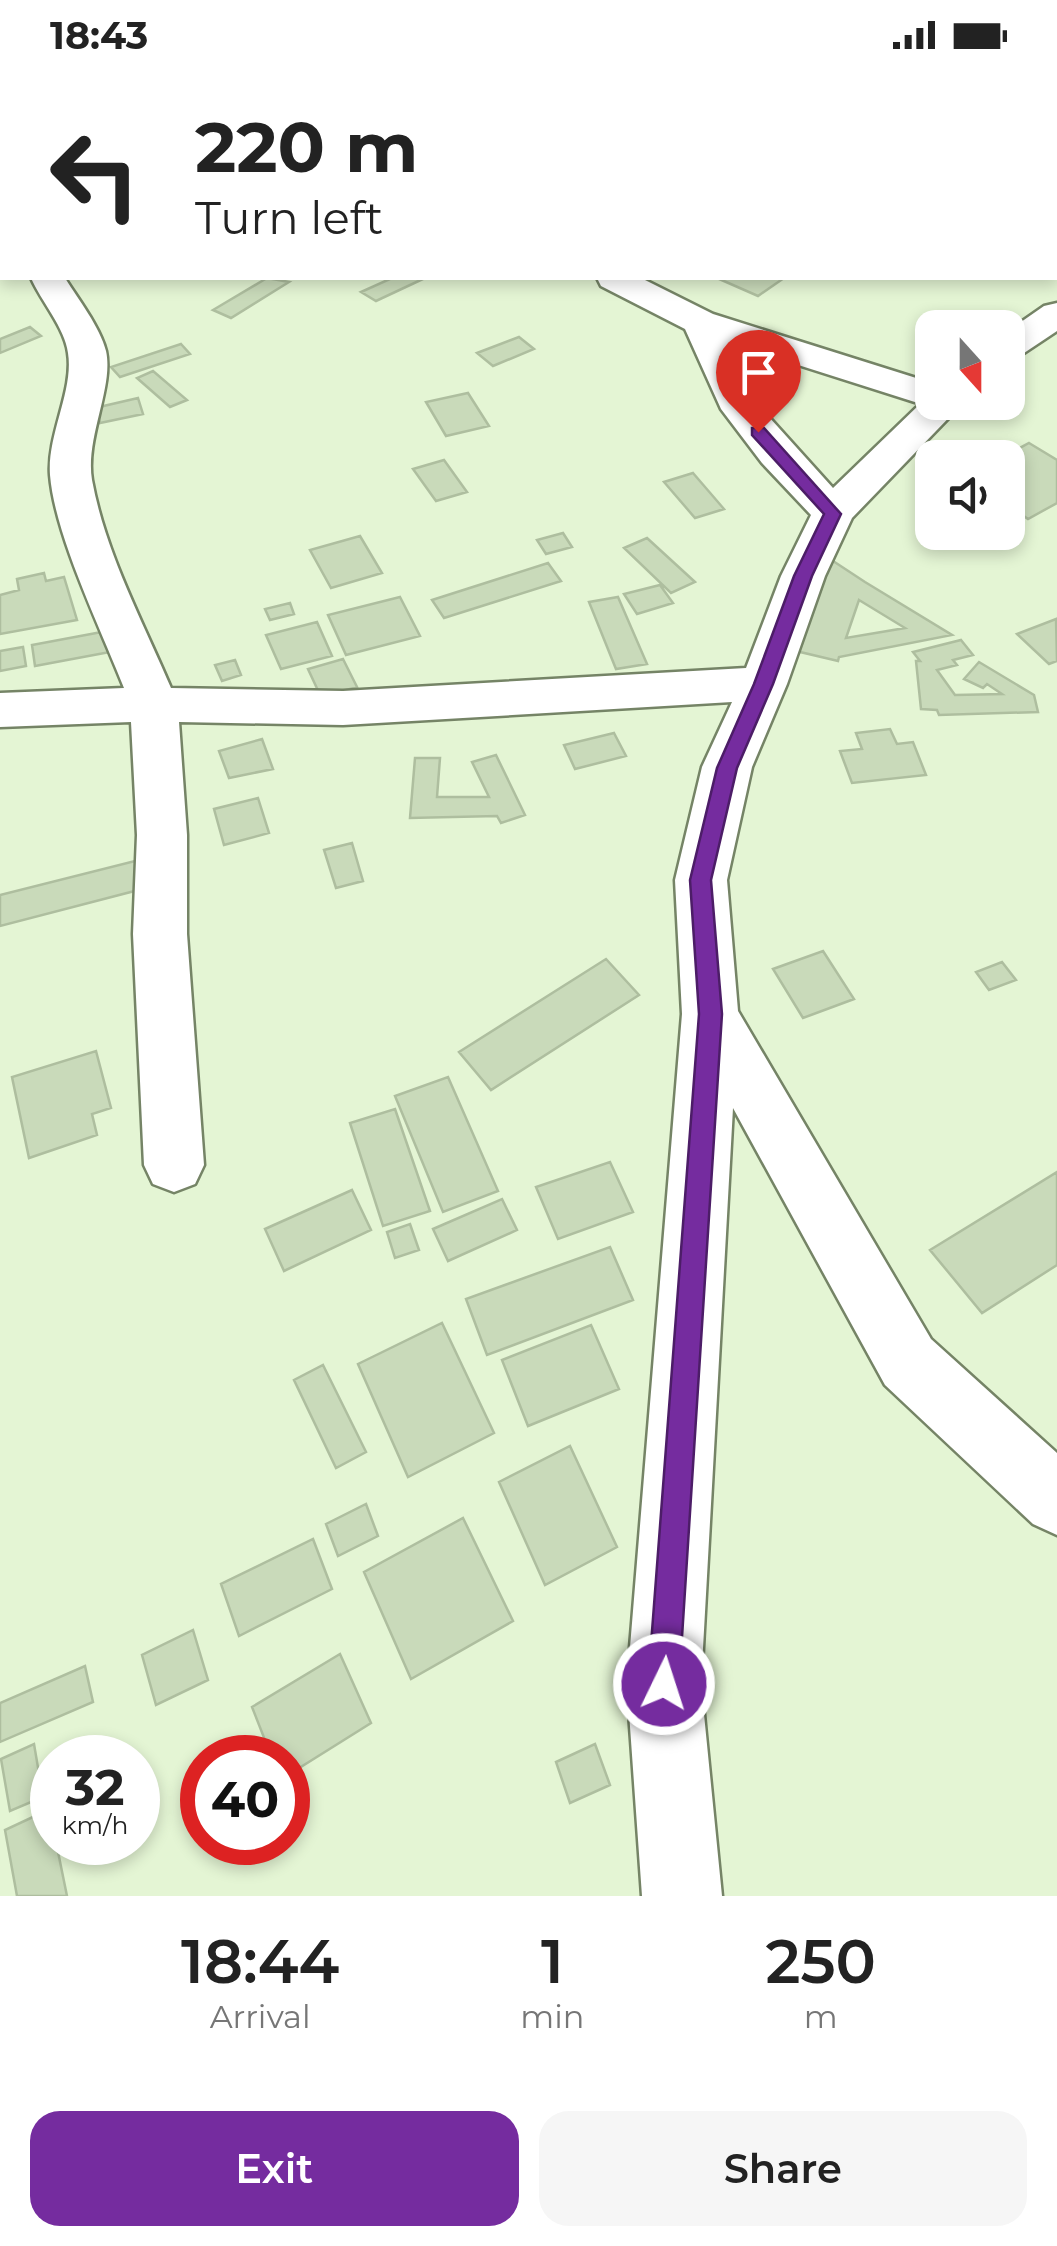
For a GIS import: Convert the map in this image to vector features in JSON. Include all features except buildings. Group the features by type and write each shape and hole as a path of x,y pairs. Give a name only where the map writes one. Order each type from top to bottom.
{"street":[{"path":"49,280 87,349 88,364 71,450 71,476 79,516 154,705 162,836 160,934 174,1165"},
{"path":"618,280 700,322 915,390"},
{"path":"1025,336 1057,314"},
{"path":"700,322 741,410 833,514"},
{"path":"682,1896 664,1684 710,1014 700,880 727,768 764,684 803,576 833,514 926,420"},
{"path":"0,710 90,704 343,708 764,684"},
{"path":"710,1014 908,1362 1057,1500"}],"route":[{"path":"664,1684 710,1014 700,880 727,768 764,684 803,576 833,514 758,432"}]}
